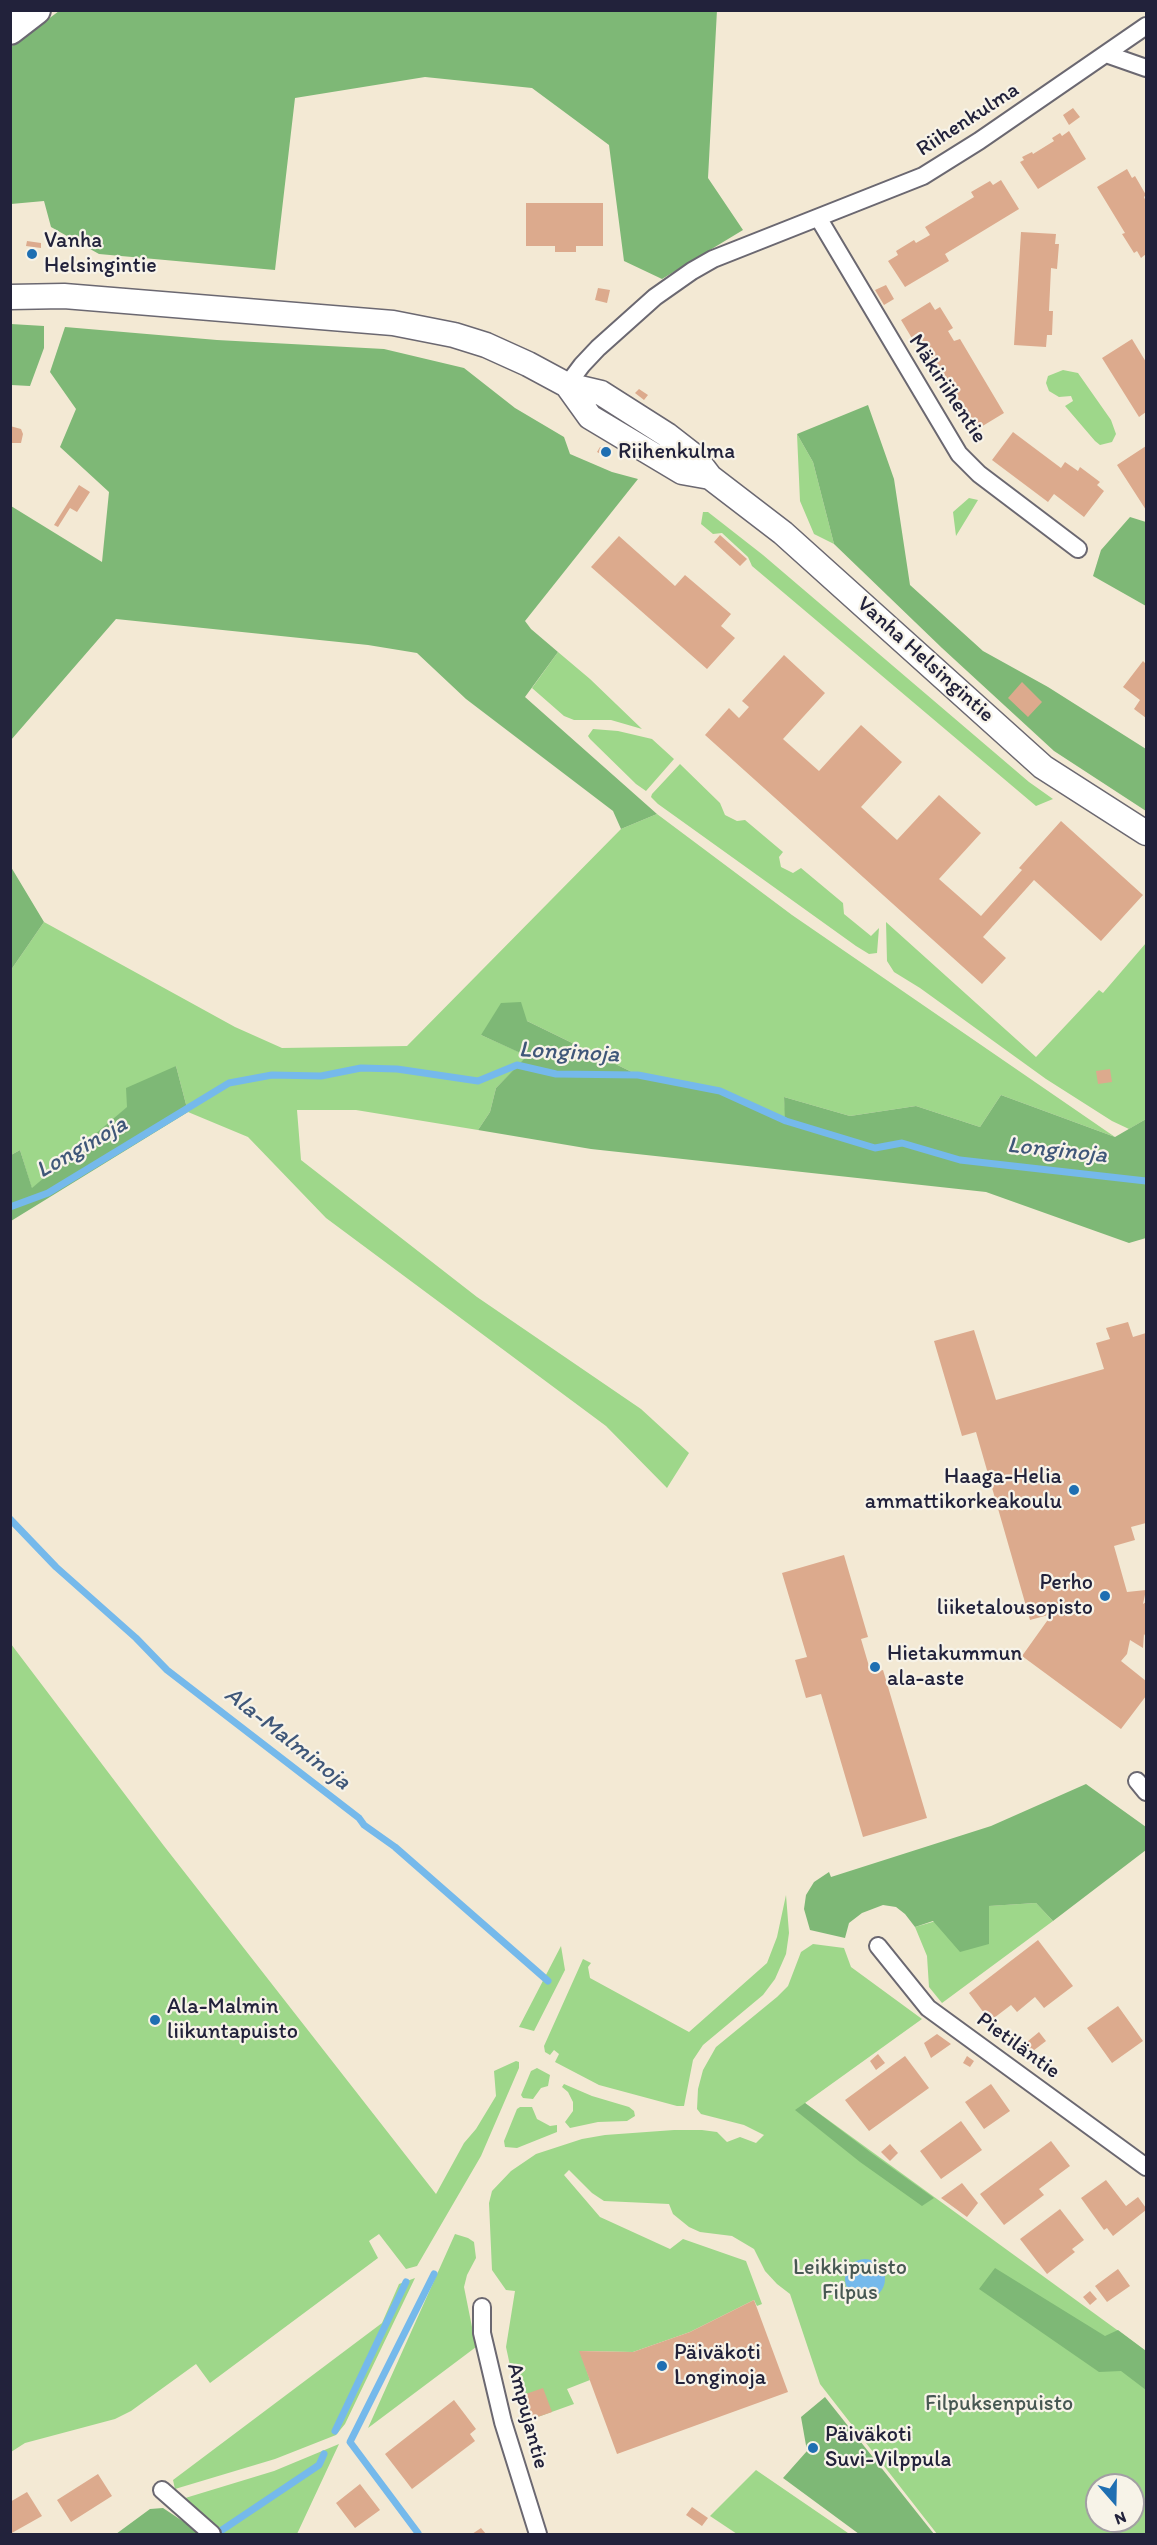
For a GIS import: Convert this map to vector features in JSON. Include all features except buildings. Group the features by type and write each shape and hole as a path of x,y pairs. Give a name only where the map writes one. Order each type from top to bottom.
{"highway":[{"path":"10,30 36,10"}],"main road":[{"name":"Vanha Helsingintie","path":"10,283 64,296"},
{"name":"Vanha Helsingintie","path":"10,297 64,296 393,323 454,335 486,345 528,364 567,386 590,417 682,472 710,477 783,533 1043,767 1146,833"}],"street":[{"name":"Riihenkulma","path":"567,386 598,348 655,297 692,271 713,259 923,176 980,141 1146,26"},
{"path":"1106,54 1146,68"},
{"name":"Mäkiriihentie","path":"819,219 959,454 979,474 1078,549"},
{"name":"Pietiläntie","path":"878,1946 928,2008 1146,2167"},
{"name":"Ampujantie","path":"482,2307 482,2333 503,2422 538,2535"},
{"path":"162,2490 212,2535"}],"green space":[{"path":"717,10 708,178 743,230 662,279 624,261 609,145 532,88 425,77 295,98 275,270 99,254 51,227 44,201 11,204 11,47 59,11"},
{"path":"11,324 44,326 44,348 30,386 11,385"},
{"path":"65,327 217,340 384,349 464,368 515,408 564,437 570,454 612,472 638,479 525,621 558,652 525,697 657,814 621,829 613,811 466,699 417,653 368,645 116,619 11,740 11,506 102,562 109,492 60,447 76,409 50,372"},
{"path":"1063,370 1078,373 1111,420 1116,434 1112,442 1100,445 1095,441 1065,406 1073,401 1071,396 1059,397 1049,391 1046,383 1048,376"},
{"path":"868,405 894,479 910,585 983,651 1048,687 1146,749 1146,811 1054,751 834,544 813,462 797,434"},
{"path":"797,434 813,462 834,544 814,534 800,501"},
{"path":"969,498 978,500 956,536 953,512"},
{"path":"703,512 708,512 763,555 1029,782 1053,799 1036,806 752,566 748,557 722,533 713,534 701,524"},
{"path":"1130,517 1146,522 1146,606 1093,576 1101,550"},
{"path":"558,652 642,729 611,720 574,720 564,716 532,688"},
{"path":"593,729 618,731 652,739 674,759 646,791 590,739 588,736"},
{"path":"680,764 720,803 725,815 737,821 745,820 783,852 779,857 781,867 793,873 801,868 843,903 844,914 871,936 879,928 877,953 869,954 856,946 658,804 651,797 652,794"},
{"path":"657,814 792,915 1115,1137 1001,1095 980,1127 916,1106 850,1116 784,1097 786,1121 720,1091 638,1075 527,1021 481,1035 528,1056 496,1088 490,1112 478,1130 356,1110 297,1110 301,1160 477,1297 641,1409 689,1453 667,1488 606,1426 326,1218 248,1137 188,1112 176,1066 32,1189 20,1150 11,1155 11,970 44,922 235,1027 282,1048 407,1046 621,829"},
{"path":"11,867 44,922 11,970"},
{"path":"886,922 1036,1057 1099,990 1103,993 1146,943 1146,1119 1129,1129 1112,1121 1046,1079 920,988 894,972 887,961"},
{"path":"521,1002 527,1021 638,1075 720,1091 785,1121 784,1097 850,1116 916,1106 980,1127 1001,1095 1115,1137 1146,1119 1146,1238 1129,1243 986,1192 591,1149 478,1130 490,1112 496,1088 527,1056 481,1035 501,1003"},
{"path":"176,1066 188,1112 11,1221 11,1155 20,1150 32,1188 127,1107 126,1088"},
{"name":"Ala-Malmin liikuntapuisto","path":"11,1644 164,1846 436,2194 464,2143 476,2129 496,2096 494,2071 516,2061 519,2062 519,2068 481,2156 417,2266 406,2269 379,2234 369,2241 378,2258 210,2383 196,2364 131,2411 115,2419 25,2443 11,2452"},
{"path":"1086,1784 1146,1827 1146,1850 1053,1921 1036,1903 989,1906 989,1944 960,1952 933,1921 915,1927 896,1907 883,1905 862,1913 849,1923 845,1938 810,1930 804,1909 806,1895 814,1882 829,1872 831,1877 991,1826"},
{"path":"786,1895 789,1933 786,1954 775,1979 763,1995 703,2045 693,2060 684,2106 599,2085 555,2062 559,2054 554,2050 550,2055 545,2052 544,2046 583,1959 591,1963 588,1967 590,1978 689,2032 767,1963 777,1937"},
{"path":"1036,1903 1053,1921 942,2003 929,1987 927,1956 915,1927 988,1906"},
{"path":"813,1944 844,1948 851,1967 922,2019 805,2103 1146,2351 1146,2534 937,2534 820,2384 790,2294 765,2271 754,2249 732,2236 700,2232 689,2227 673,2214 669,2204 604,2201 592,2193 569,2170 564,2175 600,2217 670,2249 683,2239 746,2261 762,2304 757,2306 754,2300 690,2332 633,2352 580,2351 590,2380 567,2389 574,2404 532,2419 523,2395 517,2398 506,2347 515,2291 506,2290 492,2270 489,2203 492,2191 511,2171 536,2154 582,2139 605,2135 702,2130 717,2132 727,2142 740,2137 756,2143 764,2135 744,2125 701,2114 697,2109 698,2089 703,2070 716,2047 788,1986 801,1952"},
{"path":"561,1946 565,1970 534,2031 519,2027"},
{"path":"537,2068 550,2075 548,2086 541,2088 533,2099 523,2098 521,2095 531,2071"},
{"path":"564,2084 592,2096 629,2107 634,2111 635,2116 627,2121 598,2122 570,2128 565,2122 573,2111 573,2102 568,2092 562,2087"},
{"path":"805,2103 934,2198 922,2206 860,2162 795,2110"},
{"path":"532,2107 537,2119 550,2126 557,2125 557,2132 517,2148 505,2147 504,2141 517,2109"},
{"path":"455,2234 474,2242 476,2258 467,2275 464,2287 476,2347 368,2428"},
{"path":"995,2268 1105,2336 1118,2330 1146,2351 1146,2390 1121,2371 1099,2372 979,2289"},
{"path":"415,2278 345,2424 336,2435 275,2459 175,2489 173,2480 382,2323 399,2284"},
{"path":"825,2397 934,2534 859,2534 783,2478 807,2451 801,2417"},
{"path":"339,2444 297,2534 224,2534 182,2499 274,2471"},
{"path":"756,2470 848,2533 737,2534 710,2516"},
{"path":"163,2508 202,2534 116,2534 150,2509"}],"water":[{"path":"865,2259 873,2260 879,2265 884,2271 884,2287 879,2293 873,2298 865,2299 857,2298 851,2293 846,2287 845,2279 846,2271 851,2265 857,2260"}],"waterway":[{"name":"Longinoja","path":"10,1207 48,1193 229,1083 272,1075 321,1076 361,1068 397,1069 478,1081 517,1065 556,1074 638,1075 720,1091 786,1121 875,1148 902,1143 960,1160 1146,1181"},
{"name":"Ala-Malminoja","path":"10,1519 56,1567 136,1638 167,1670 395,1847 548,1981"},
{"path":"418,2533 350,2442 434,2274"},
{"path":"335,2431 406,2282"},
{"path":"222,2530 319,2465 324,2454"}],"place":[{"name":"Vanha Helsingintie","path":"32,254"},
{"name":"Riihenkulma","path":"606,452"},
{"name":"Haaga-Helia ammattikorkeakoulu","path":"1074,1490"},
{"name":"Perho liiketalousopisto","path":"1105,1596"},
{"name":"Hietakummun ala-aste","path":"875,1667"},
{"name":"Ala-Malmin liikuntapuisto","path":"155,2020"},
{"name":"Päiväkoti Longinoja","path":"662,2366"},
{"name":"Päiväkoti Suvi-Vilppula","path":"813,2448"}],"park label":[{"name":"Leikkipuisto Filpus","path":"850,2280"},
{"name":"Filpuksenpuisto","path":"999,2404"}]}
